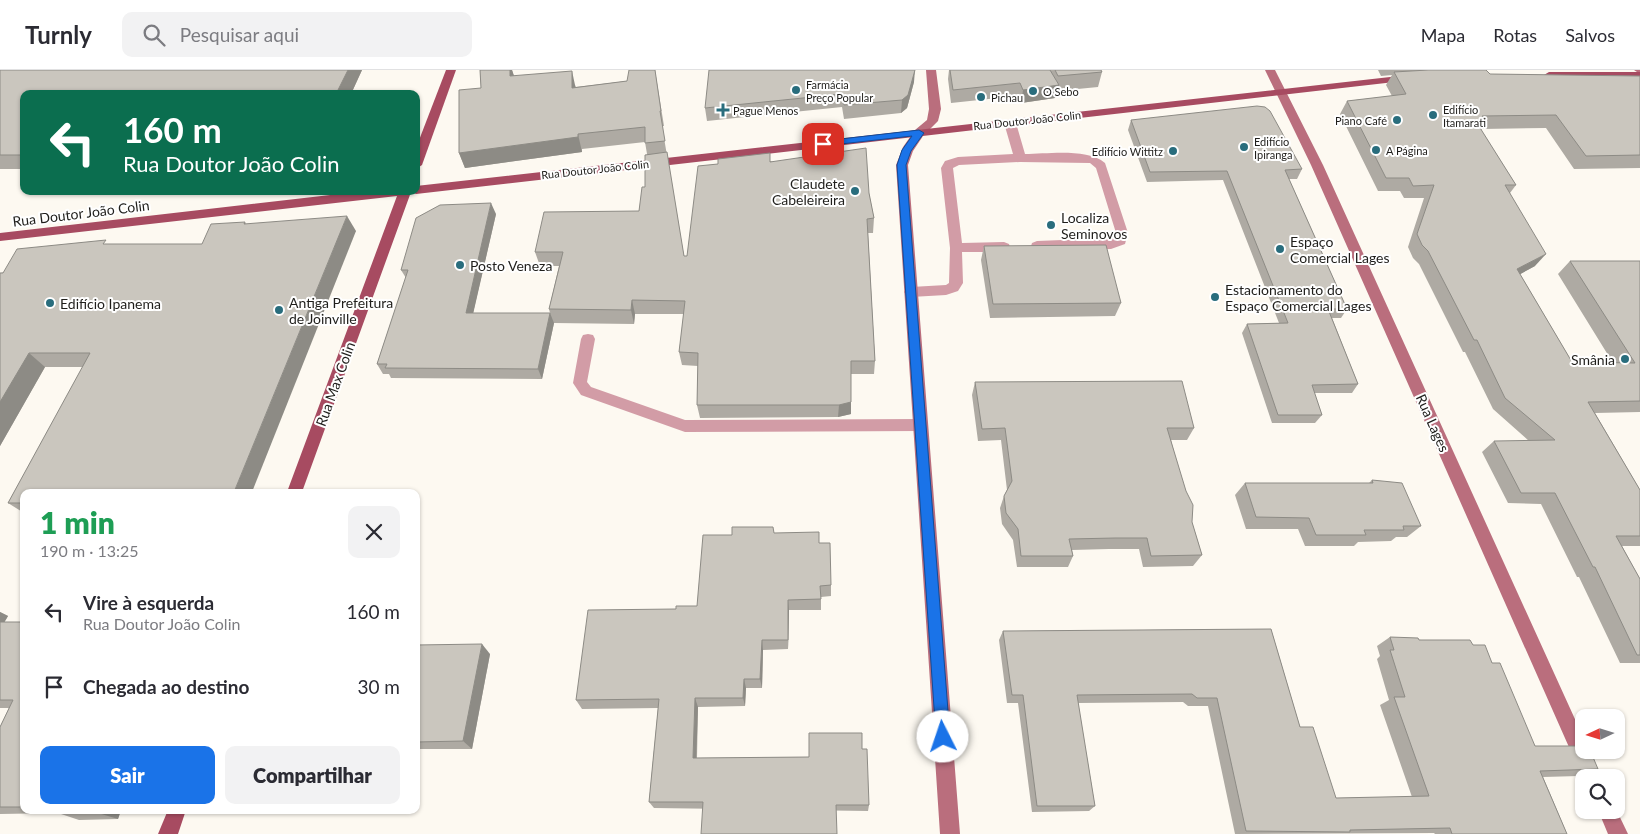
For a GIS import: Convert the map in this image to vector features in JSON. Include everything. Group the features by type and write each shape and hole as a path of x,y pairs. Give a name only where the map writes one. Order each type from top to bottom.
{"main road":[{"path":"420,154 452,70"},
{"path":"931,70 935,110 932,121 919,133 907,150 902,165 950,834"},
{"name":"Rua Lages","path":"1270,70 1322,174 1588,769"},
{"path":"1536,75 1640,75"},
{"name":"Rua Doutor João Colin","path":"420,190 1423,77"},
{"name":"Rua Doutor João Colin","path":"0,237 370,195"},
{"name":"Rua Max Colin","path":"296,489 404,195"},
{"path":"168,834 176,814"},
{"path":"1611,819 1618,834"}],"lane":[{"path":"1010,122 1020,158"},
{"path":"911,292 946,290 953,288 956,283 956,248 946,168 949,164 958,161 1020,158 1086,158 1094,160 1101,166 1122,233 1120,241 1111,244 956,248"},
{"path":"588,339 580,383 586,391 684,426 920,425"}],"building":[{"path":"0,70 348,70 338,90 20,90 20,155 0,155"},
{"path":"480,70 510,70 510,76 572,71 572,88 627,81 629,70 655,70 665,141 645,143 645,127 578,134 578,137 459,153 459,90 481,88"},
{"path":"709,70 915,70 908,95 902,100 844,105 842,94 705,108"},
{"path":"950,70 1050,70 1059,85 1023,90 1020,83 953,90"},
{"path":"1055,70 1101,70 1102,72 1058,76"},
{"path":"1486,70 1490,74 1640,76 1640,155 1586,156 1556,115 1482,116 1486,123 1477,123 1516,185 1505,185 1546,254 1517,269 1572,362 1635,363 1570,261 1640,261 1640,401 1588,402 1640,490 1640,536 1616,536 1640,579 1640,655 1637,655 1595,567 1593,567 1555,493 1521,493 1494,441 1555,440 1505,398 1477,340 1474,340 1428,251 1422,245 1417,234 1434,185 1413,186 1409,178 1386,178 1347,101 1406,94 1394,72"},
{"path":"1257,106 1265,107 1270,111 1302,169 1285,170 1347,309 1328,309 1358,384 1312,385 1322,415 1278,415 1247,324 1288,323 1227,171 1150,172 1131,120"},
{"path":"866,148 869,193 874,218 867,219 875,361 851,361 851,402 839,405 697,405 698,353 679,352 685,301 632,300 631,310 549,309 563,252 535,252 544,212 639,211 642,187 645,187 645,155 667,152 684,256 687,256 698,166 718,164 718,159 770,153 770,162"},
{"path":"491,203 466,313 550,313 538,369 385,368 387,364 377,364 408,270 401,270 416,218 440,205"},
{"path":"347,216 235,489 20,489 20,503 8,503 90,353 29,353 0,402 0,273 3,273 17,249 106,240 103,244 202,244 211,224 245,222 244,224"},
{"path":"1106,245 1121,303 993,304 984,246"},
{"path":"1182,381 1194,428 1167,428 1186,491 1193,505 1192,522 1202,555 1151,556 1147,538 1115,538 1069,539 1073,556 1021,556 1018,529 1006,513 1004,496 1012,481 1005,428 982,429 975,382"},
{"path":"1372,480 1402,483 1421,526 1403,526 1404,530 1364,530 1366,535 1316,535 1309,518 1256,517 1245,483 1373,483"},
{"path":"732,527 773,527 774,533 819,532 819,543 830,543 831,585 820,586 821,599 788,600 788,640 762,640 760,679 744,679 743,698 695,698 693,758 809,757 809,733 862,733 862,749 867,749 869,805 836,805 837,834 701,834 703,802 649,802 659,699 576,700 588,610 676,609 676,606 697,606 703,535 732,535"},
{"path":"0,622 20,622 20,807 0,807 0,727 13,700 0,700"},
{"path":"1271,629 1300,727 1313,727 1336,798 1429,796 1394,697 1405,697 1390,650 1394,650 1390,637 1418,638 1419,640 1470,640 1473,645 1485,645 1492,663 1500,663 1535,746 1575,746 1575,759 1594,759 1598,769 1540,771 1567,834 1452,834 1450,828 1350,830 1350,832 1246,831 1217,698 1197,698 1192,694 1077,695 1095,806 1037,806 1023,695 1012,695 1003,631"},
{"path":"482,644 463,741 420,742 420,645"}],"place":[{"name":"Farmácia Preço Popular","path":"796,90"},
{"name":"O Sebo","path":"1033,91"},
{"name":"Pichau","path":"981,97"},
{"name":"Pague Menos","path":"723,110"},
{"name":"Edifício Itamarati","path":"1433,115"},
{"name":"Piano Café","path":"1397,120"},
{"name":"Edifício Ipiranga","path":"1244,147"},
{"name":"A Página","path":"1376,150"},
{"name":"Edifício Wittitz","path":"1173,151"},
{"name":"Claudete Cabeleireira","path":"855,191"},
{"name":"Localiza Seminovos","path":"1051,225"},
{"name":"Espaço Comercial Lages","path":"1280,249"},
{"name":"Posto Veneza","path":"460,265"},
{"name":"Estacionamento do Espaço Comercial Lages","path":"1215,297"},
{"name":"Edifício Ipanema","path":"50,303"},
{"name":"Antiga Prefeitura de Joinville","path":"279,310"},
{"name":"Smânia","path":"1625,359"}],"route":[{"path":"823,144 919,133 907,150 902,165 943,737"}]}
